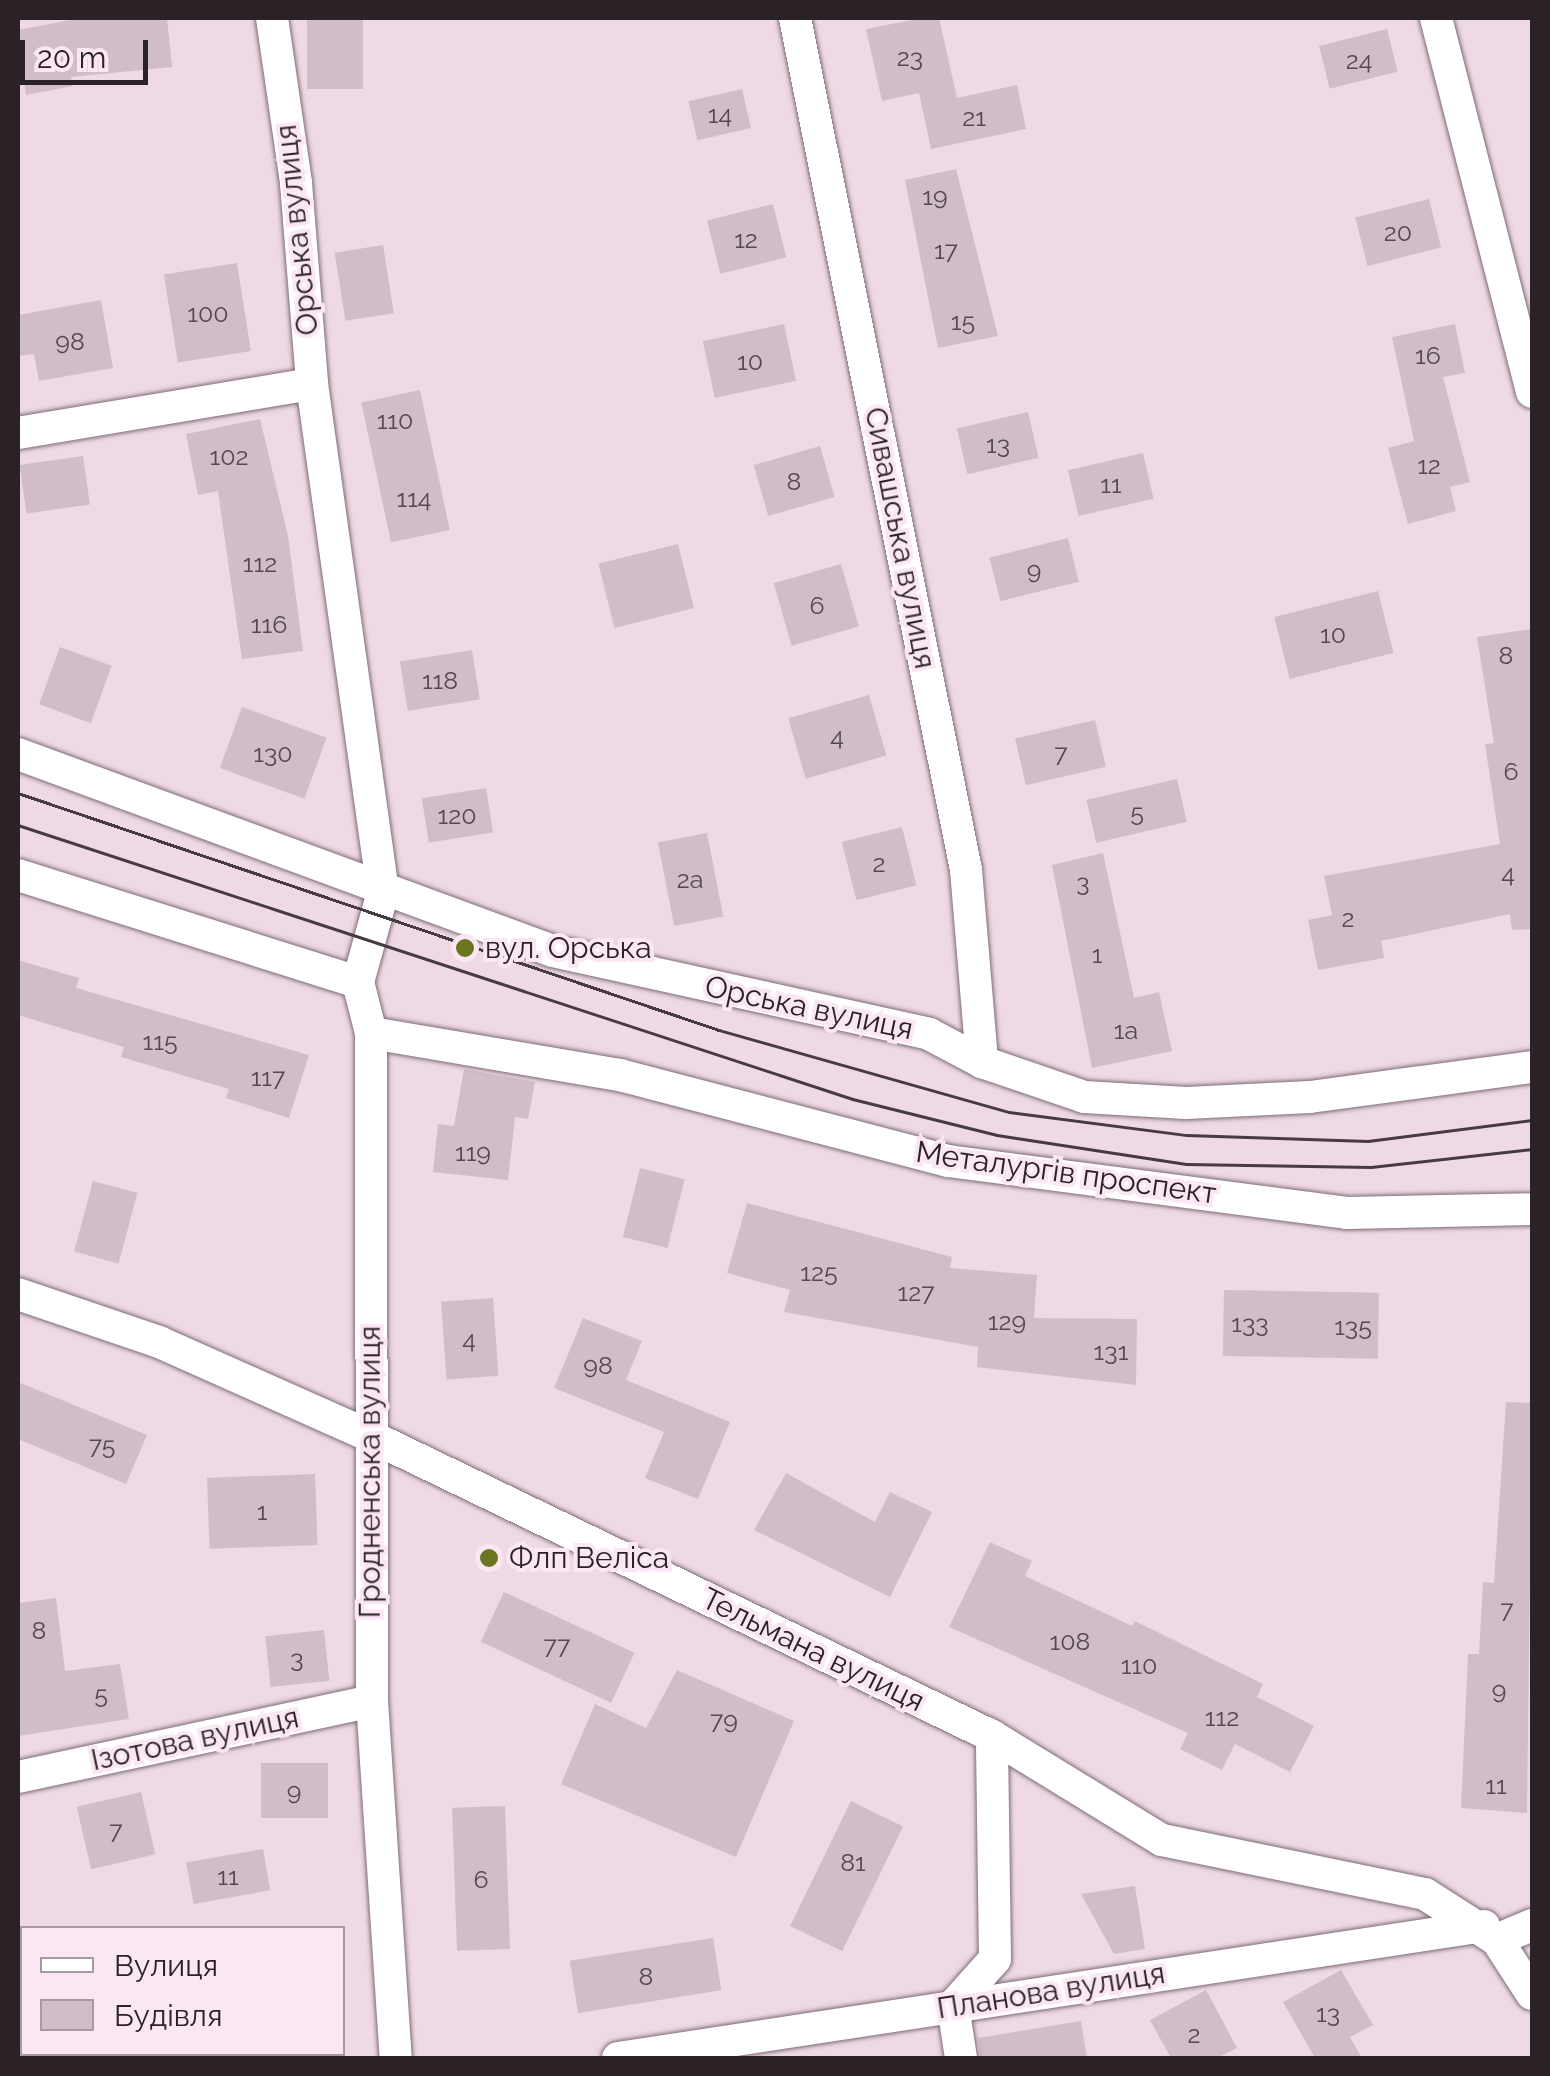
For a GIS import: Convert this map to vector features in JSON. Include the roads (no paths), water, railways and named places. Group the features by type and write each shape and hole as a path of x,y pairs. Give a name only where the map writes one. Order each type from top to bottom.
{"street":[{"name":"Орська вулиця","path":"272,18 296,183 312,384 383,892"},
{"name":"Сивашська вулиця","path":"795,18 966,870 982,1062"},
{"path":"1436,18 1532,392"},
{"path":"18,433 312,384"},
{"name":"Орська вулиця","path":"18,754 383,892 553,951 929,1034 982,1062 1084,1098 1186,1103 1310,1097 1532,1068"},
{"path":"18,875 358,982 383,892"},
{"name":"Гродненська вулиця","path":"358,982 372,1033 368,1435 372,1701 396,2058"},
{"name":"Металургів проспект","path":"372,1033 620,1075 948,1162 1347,1212 1532,1209"},
{"name":"Тельмана вулиця","path":"18,1294 159,1342 368,1435 992,1736 1162,1840 1425,1894 1491,1933"},
{"name":"Ізотова вулиця","path":"18,1776 372,1701"},
{"path":"960,2058 953,2006 995,1959 992,1736"},
{"name":"Планова вулиця","path":"618,2058 953,2006 1532,1925"},
{"path":"1491,1933 1532,1994"}],"tram line":[{"path":"18,793 719,1030 1009,1112 1187,1135 1368,1141 1532,1120"},
{"path":"18,825 853,1099 997,1135 1186,1164 1371,1167 1532,1149"}],"place":[{"name":"вул. Орська","path":"465,948"},
{"name":"Флп Веліса","path":"489,1558"}]}
